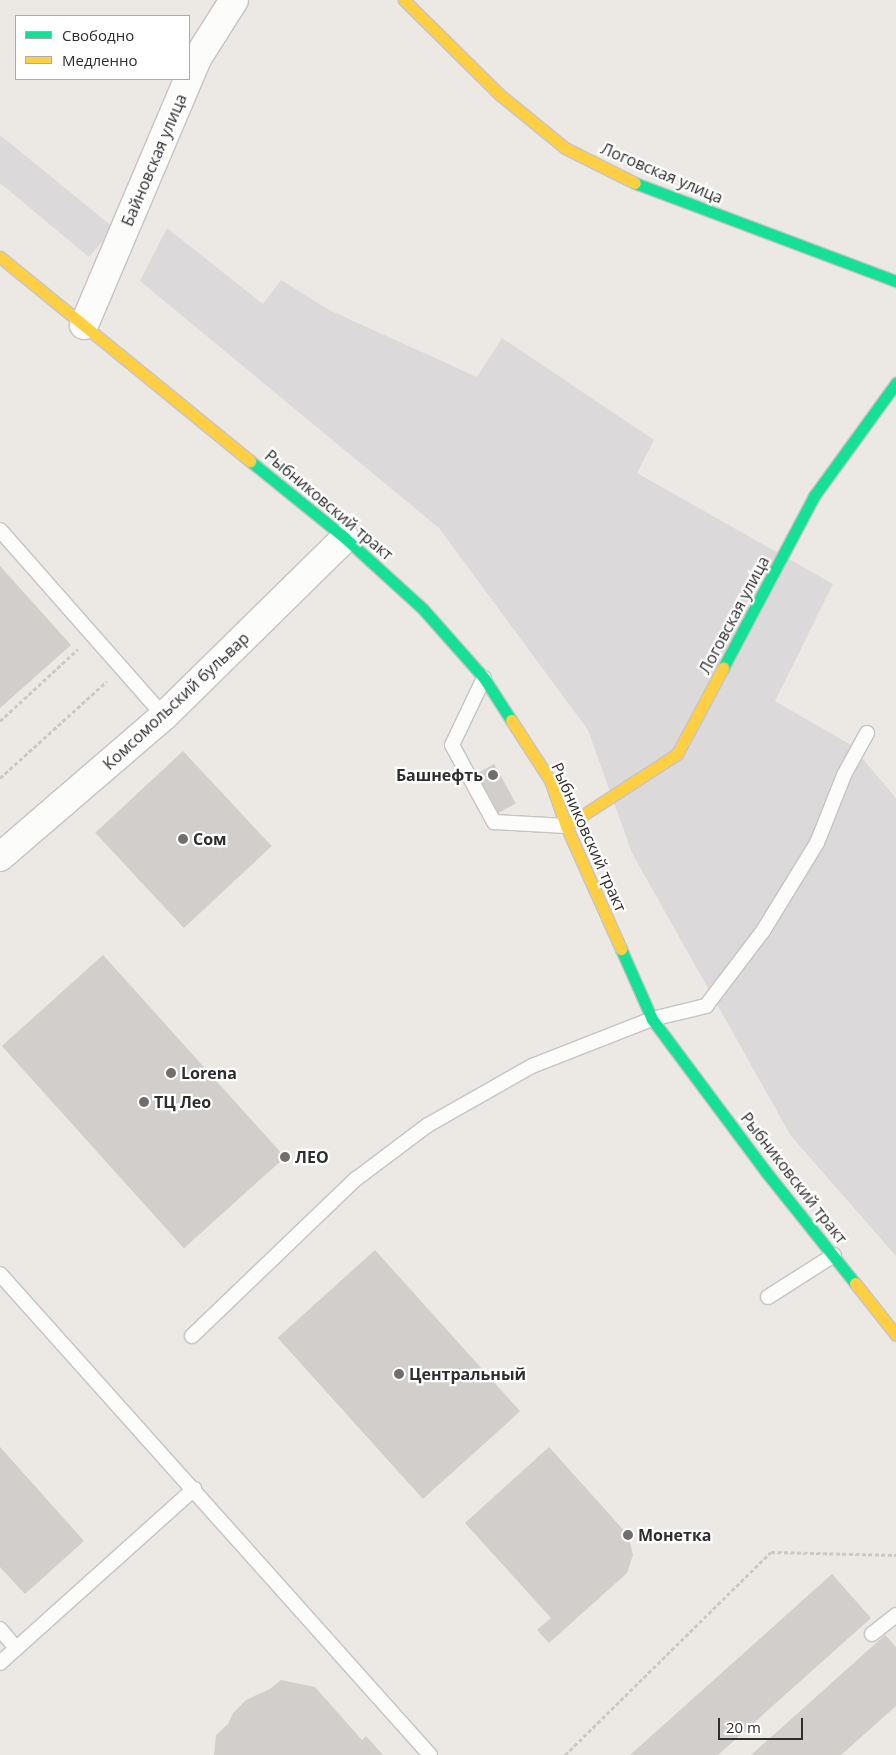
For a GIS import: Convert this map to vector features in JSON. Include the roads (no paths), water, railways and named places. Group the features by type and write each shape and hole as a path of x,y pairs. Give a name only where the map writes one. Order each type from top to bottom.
{"main road":[{"name":"Логовская улица","path":"404,0 499,94 565,148 625,179 896,281"},
{"name":"Рыбниковский тракт","path":"0,257 345,538 423,609 484,678 550,780 566,826 652,1019 896,1335"},
{"name":"Логовская улица","path":"566,826 677,754 814,496 896,383"}],"street":[{"name":"Байновская улица","path":"190,76 198,57 234,0"},
{"name":"Байновская улица","path":"84,325 188,80"},
{"name":"Комсомольский бульвар","path":"0,857 164,716 345,538"}],"lane":[{"path":"0,530 164,716"},
{"path":"484,678 452,745 489,814 494,822 566,826"},
{"path":"192,1336 356,1179 428,1125 532,1066 652,1019 706,1006 763,932 817,843 844,775 867,733"},
{"path":"768,1297 834,1256"},
{"path":"0,1274 430,1755"},
{"path":"0,1663 194,1490"},
{"path":"872,1634 896,1615"},
{"path":"0,1629 16,1648"}],"place":[{"name":"Башнефть","path":"493,775"},
{"name":"Сом","path":"183,839"},
{"name":"Lorena","path":"171,1073"},
{"name":"ТЦ Лео","path":"144,1102"},
{"name":"ЛЕО","path":"285,1157"},
{"name":"Центральный","path":"399,1374"},
{"name":"Монетка","path":"628,1535"}]}
